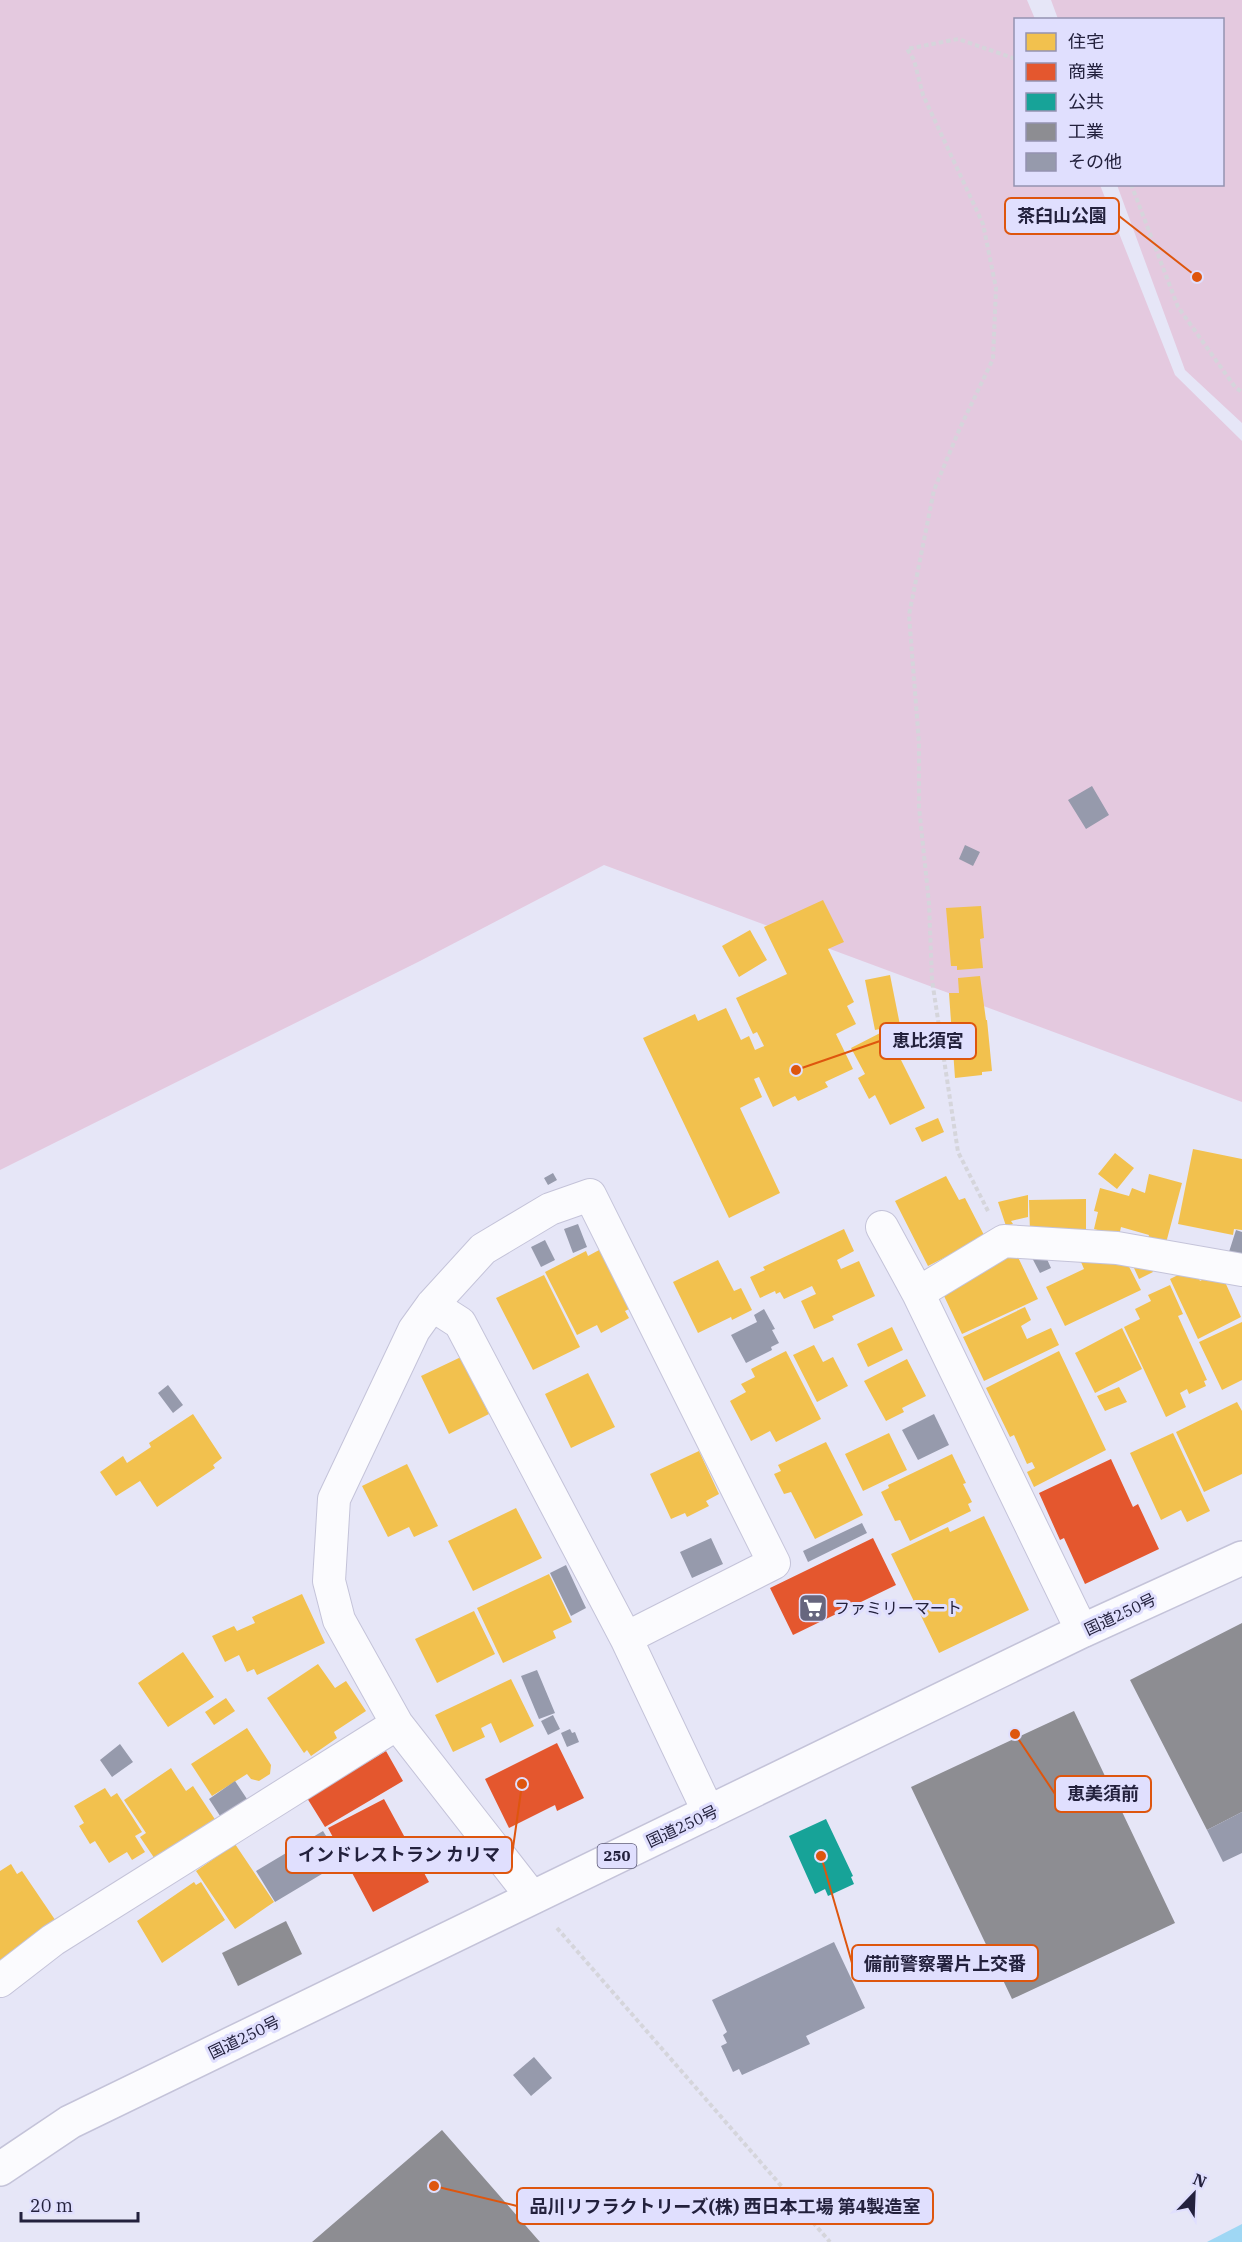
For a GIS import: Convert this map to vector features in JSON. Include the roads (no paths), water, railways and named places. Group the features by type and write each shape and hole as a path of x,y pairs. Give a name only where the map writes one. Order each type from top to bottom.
{"highway":[{"name":"国道250号","path":"0,2169 70,2122 1082,1631 1242,1558"}],"street":[{"path":"532,1897 397,1724 339,1620 329,1581 334,1499 414,1330 432,1305 483,1249 550,1209 590,1195 774,1563 626,1638"},
{"path":"882,1227 918,1293 1082,1631"},
{"path":"918,1293 1004,1241 1117,1248 1242,1270"},
{"path":"432,1305 460,1323 626,1638 709,1813"},
{"path":"0,1981 52,1940 397,1724"}],"water":[{"path":"1242,2224 1242,2242 1207,2242"}],"place":[{"name":"茶臼山公園","path":"1197,277"},
{"name":"恵比須宮","path":"796,1070"},
{"name":"ファミリーマート","path":"813,1608"},
{"name":"恵美須前","path":"1015,1734"},
{"name":"インドレストラン カリマ","path":"522,1784"},
{"name":"備前警察署片上交番","path":"821,1856"},
{"name":"品川リフラクトリーズ(株) 西日本工場 第4製造室","path":"434,2186"}]}
